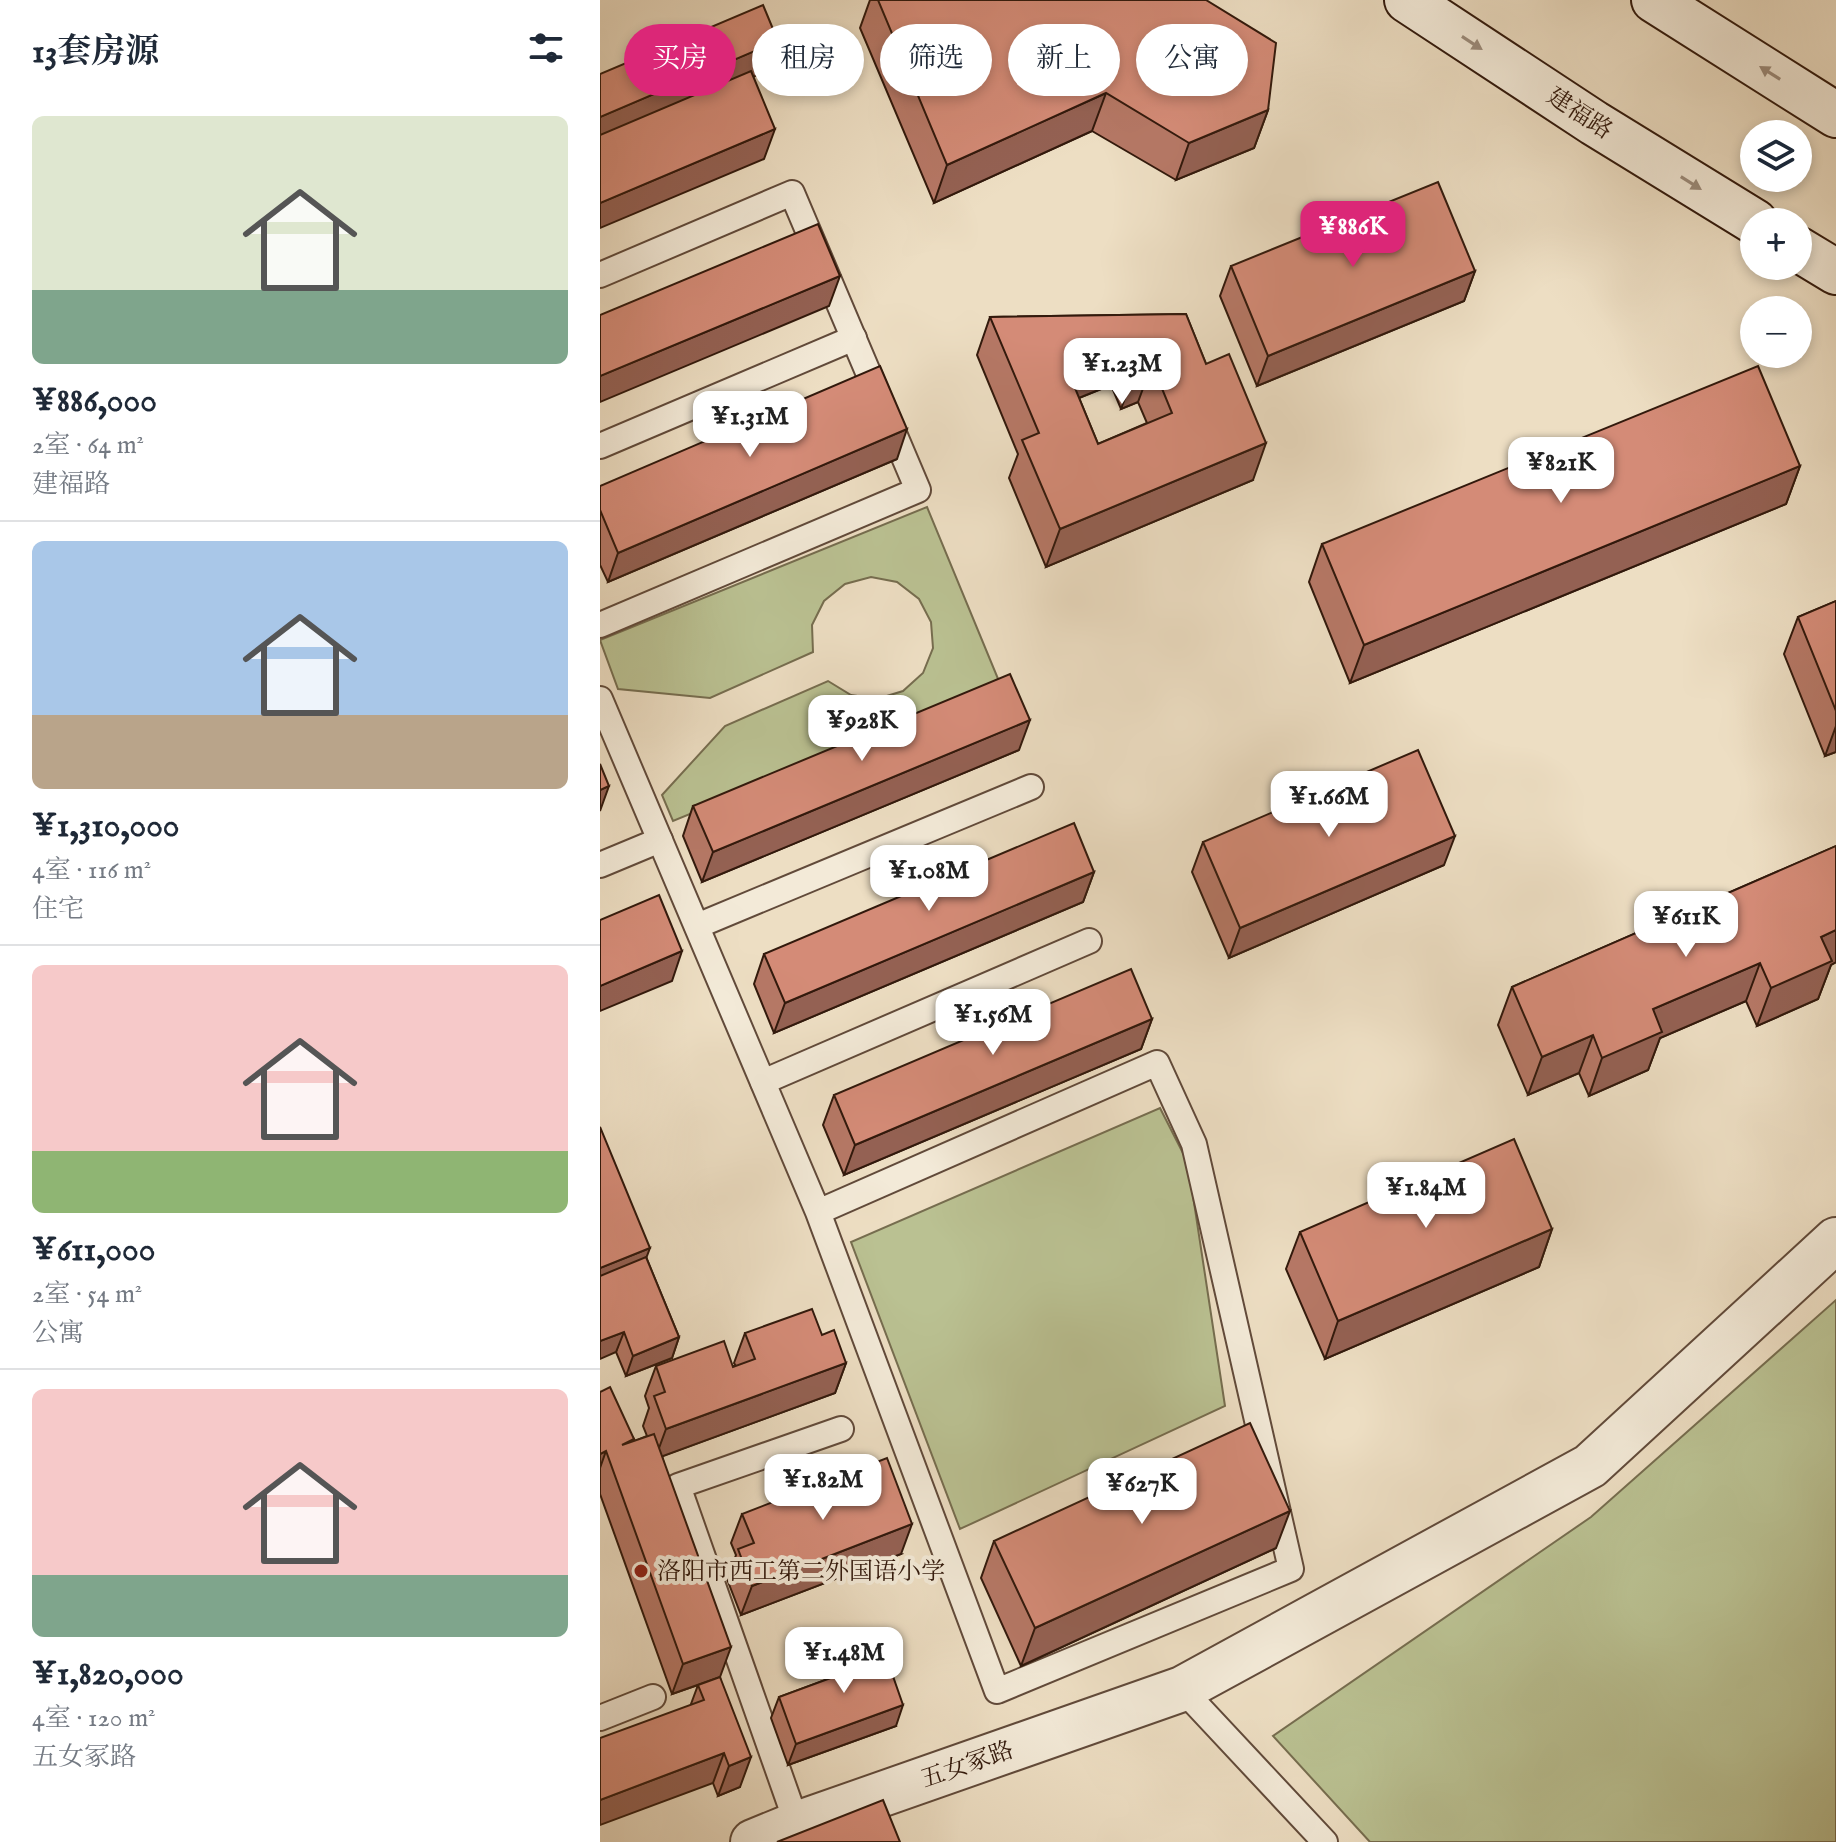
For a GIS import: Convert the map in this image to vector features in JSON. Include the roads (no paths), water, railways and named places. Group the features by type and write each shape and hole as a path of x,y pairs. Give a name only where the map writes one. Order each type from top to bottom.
{"street":[{"name":"建福路","path":"1407,0 1594,123 1740,213"},
{"path":"1654,0 1836,115"},
{"path":"1812,257 1836,272"},
{"name":"五女冢路","path":"753,1842 1182,1689 1590,1466 1836,1240"}],"lane":[{"path":"600,275 792,193 918,490 600,625"},
{"path":"600,446 854,338"},
{"path":"600,699 818,1212 997,1691 1291,1569 1194,1144 1157,1063 818,1212"},
{"path":"697,926 1031,787"},
{"path":"600,865 660,840"},
{"path":"763,1082 1089,941"},
{"path":"797,1824 678,1486 841,1429"},
{"path":"1182,1689 1325,1842"},
{"path":"600,1718 653,1697"}],"place":[{"name":"洛阳市西工第二外国语小学","path":"641,1571"}]}
